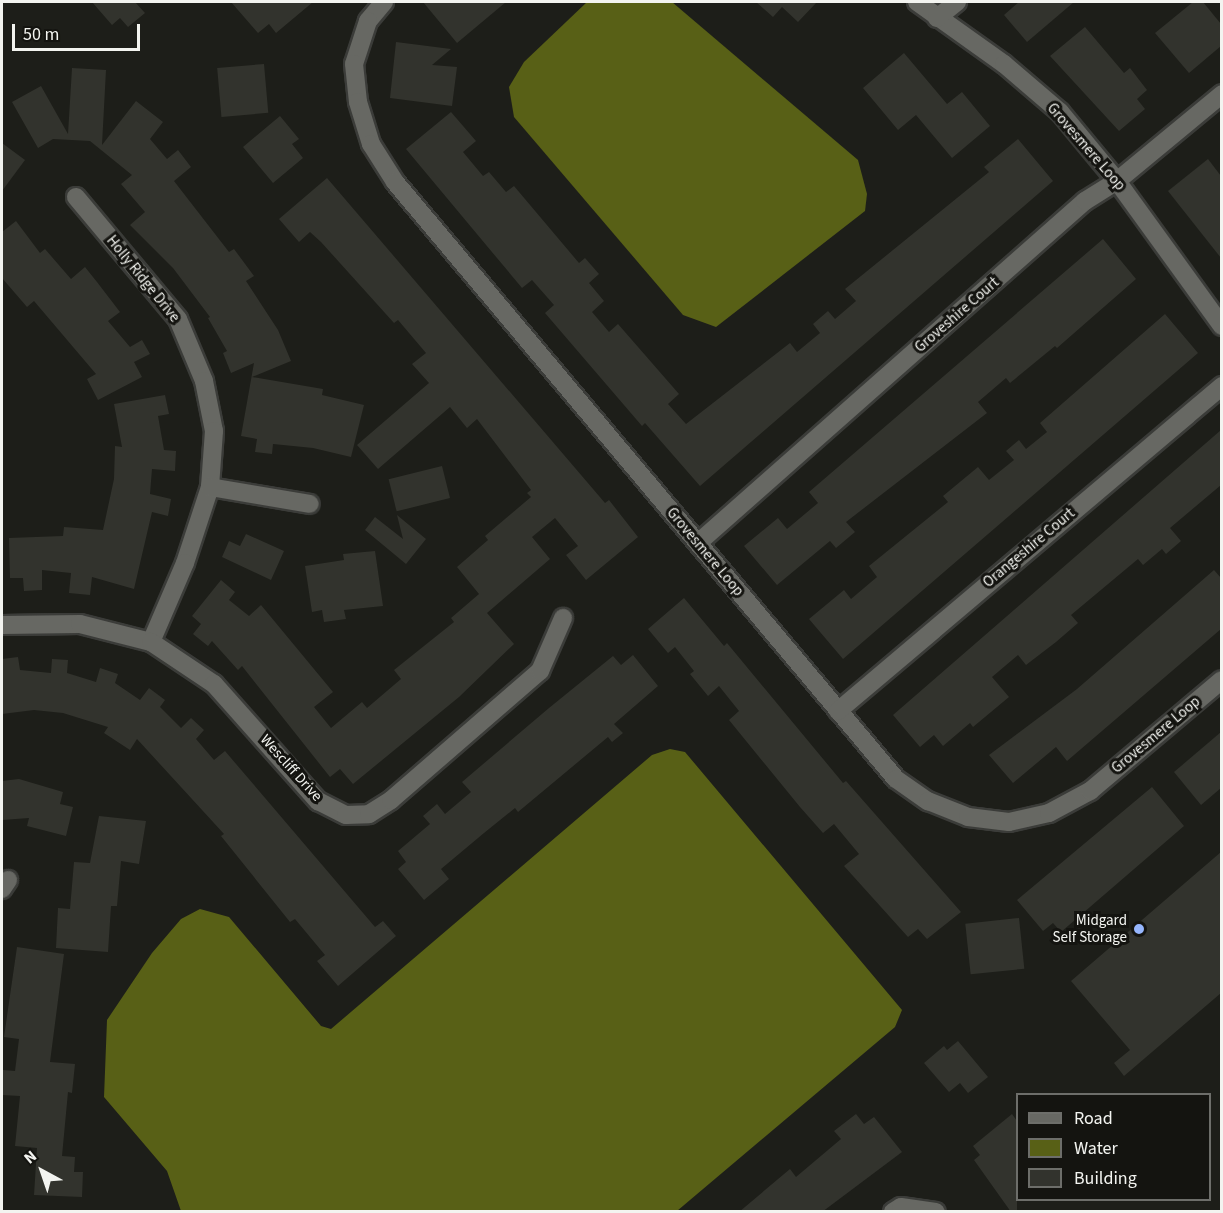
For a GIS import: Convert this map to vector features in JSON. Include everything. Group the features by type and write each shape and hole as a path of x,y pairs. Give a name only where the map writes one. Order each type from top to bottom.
{"street":[{"name":"Grovesmere Loop","path":"384,2 368,21 354,64 358,102 371,144 395,182 896,779 928,801 968,817 1009,822 1049,813 1090,791 1221,680"},
{"name":"Grovesmere Loop","path":"917,2 1004,64 1060,112 1117,180 1221,326"},
{"path":"937,18 957,2"},
{"name":"Groveshire Court","path":"698,543 1085,201 1117,180 1221,94"},
{"name":"Holly Ridge Drive","path":"76,197 178,320 204,381 214,431 210,487 185,563 151,642"},
{"name":"Orangeshire Court","path":"838,711 1221,386"},
{"path":"210,487 310,504"},
{"name":"Wescliff Drive","path":"2,625 80,624 151,642 214,684 318,801 346,815 369,814 391,800 540,671 563,618"},
{"path":"893,1212 901,1207 936,1212"}],"water":[{"path":"587,2 672,2 858,160 867,194 865,211 716,327 683,315 514,117 509,87 524,62"},
{"path":"670,749 685,752 902,1010 895,1027 677,1211 181,1211 167,1171 104,1097 107,1020 152,953 181,919 200,909 229,917 321,1026 331,1029 652,755"}],"building":[{"path":"92,2 135,2 145,13 128,27 120,18 112,25"},
{"path":"231,2 313,2 276,33 269,24 258,33"},
{"path":"423,2 506,2 457,43"},
{"path":"756,2 817,2 798,22 782,7 773,17"},
{"path":"1019,2 1074,2 1027,42 1004,15"},
{"path":"1193,2 1203,2 1221,24 1221,46 1189,73 1155,33"},
{"path":"1085,27 1124,73 1130,68 1147,90 1137,99 1145,109 1119,131 1050,56"},
{"path":"396,42 451,49 432,65 457,67 452,106 390,98"},
{"path":"904,53 947,104 962,92 990,126 952,158 916,115 898,130 863,88"},
{"path":"264,64 268,113 221,117 217,68"},
{"path":"72,68 106,70 102,145 136,101 163,122 150,139 167,159 178,150 191,167 174,181 229,252 234,249 254,276 246,281 278,330 291,361 252,377 323,389 322,395 364,405 351,457 313,448 273,444 272,454 255,452 257,439 241,436 254,363 231,373 223,353 227,351 208,318 210,317 173,268 130,225 145,212 121,184 132,175 90,141 53,139 38,148 12,102 41,86 68,134"},
{"path":"451,112 476,141 463,152 483,176 489,172 506,192 514,186 579,263 585,258 599,274 589,283 604,301 592,312 609,332 618,324 679,394 668,404 686,424 790,343 797,352 820,333 813,324 828,311 835,319 856,301 845,289 989,172 984,167 1018,139 1053,181 700,486 645,423 642,426 545,313 554,305 532,280 522,288 406,149"},
{"path":"280,116 299,139 292,144 303,158 273,183 243,147"},
{"path":"2,143 25,160 2,191"},
{"path":"1208,159 1221,176 1221,258 1168,191"},
{"path":"327,178 605,503 609,500 638,537 586,580 566,555 578,546 555,518 532,537 550,559 487,613 514,644 459,697 353,784 340,769 330,777 242,666 238,670 212,641 208,646 193,634 201,624 192,616 221,580 235,592 229,600 249,616 261,605 333,692 314,707 331,728 362,702 367,708 401,679 394,670 454,622 451,618 479,594 457,567 488,540 485,536 531,497 527,493 531,490 477,419 467,428 450,407 378,469 357,445 429,383 412,364 426,353 398,320 394,323 321,242 310,232 299,242 279,219"},
{"path":"16,221 40,253 45,249 71,279 85,267 120,312 108,321 130,347 142,340 150,354 134,362 142,377 98,400 87,379 96,374 34,301 27,307 2,278 2,232"},
{"path":"1103,239 1136,279 1057,348 1055,346 1010,383 1006,378 978,402 987,413 846,522 855,532 836,548 830,541 777,585 744,546 778,518 787,529 818,503 809,492"},
{"path":"1165,314 1198,353 843,659 809,619 844,590 851,599 877,577 869,566 948,502 943,496 978,467 989,480 1014,460 1006,451 1019,440 1026,449 1047,432 1040,423"},
{"path":"165,395 169,414 158,416 164,450 176,451 175,471 152,469 150,494 171,499 168,516 152,512 134,589 92,577 90,595 69,593 71,573 42,570 42,590 24,591 23,578 10,578 9,538 63,536 64,527 103,530 114,479 115,446 122,447 114,404"},
{"path":"1221,430 1221,485 1170,528 1181,541 1166,554 1162,549 1143,565 1138,559 1071,615 1078,623 1056,642 1026,665 1018,655 992,677 1009,697 973,727 970,723 943,746 934,735 920,747 893,715"},
{"path":"442,466 450,498 397,511 389,479"},
{"path":"397,515 426,539 406,564 365,530 375,517 403,539"},
{"path":"246,534 284,551 271,580 222,557 229,541 240,546"},
{"path":"375,551 383,606 344,610 346,619 324,622 322,610 312,612 305,566 344,560 343,554"},
{"path":"1214,570 1221,578 1221,629 1067,761 1056,747 1013,783 989,755 1077,689"},
{"path":"684,598 724,646 727,643 843,783 846,781 961,912 927,939 918,929 908,937 844,866 859,854 834,824 823,833 800,807 729,720 739,711 719,686 708,696 690,674 694,671 675,647 668,653 648,629"},
{"path":"633,655 658,686 614,724 623,733 612,742 608,737 518,812 515,808 441,869 449,879 424,900 398,869 406,862 398,851 430,824 423,816 437,804 445,814 471,792 462,782 549,708 613,656 621,665"},
{"path":"18,657 20,670 51,673 52,659 68,660 67,673 96,682 100,668 118,674 115,683 140,700 149,688 165,700 160,707 181,728 191,718 204,730 196,739 214,760 225,751 375,927 383,921 396,936 338,986 317,961 325,955 295,919 290,922 221,836 224,834 137,739 130,750 104,733 108,727 63,713 34,710 2,714 2,659"},
{"path":"1221,732 1221,788 1201,805 1174,772"},
{"path":"19,779 63,792 60,804 73,807 66,836 27,826 29,818 2,820 2,781"},
{"path":"1152,787 1184,826 1061,932 1053,923 1043,931 1017,900"},
{"path":"99,816 146,821 139,864 121,861 117,906 111,906 108,952 56,948 58,908 70,909 74,862 90,863"},
{"path":"1221,852 1221,993 1124,1076 1114,1063 1130,1050 1071,981"},
{"path":"1019,918 1024,969 971,974 965,924"},
{"path":"17,947 64,954 50,1062 75,1064 72,1093 68,1092 62,1156 75,1157 74,1172 83,1172 82,1197 34,1195 37,1148 15,1146 20,1096 2,1095 3,1070 15,1071 19,1039 4,1037"},
{"path":"958,1041 988,1077 968,1093 960,1083 949,1092 924,1063 944,1046 947,1050"},
{"path":"856,1114 864,1124 874,1117 902,1152 822,1212 739,1212 790,1169 796,1177 841,1139 834,1131"},
{"path":"1012,1114 1016,1120 1017,1212 1011,1212 974,1160 980,1155 973,1146"}],"place":[{"name":"Midgard Self Storage","path":"1139,929"}]}
